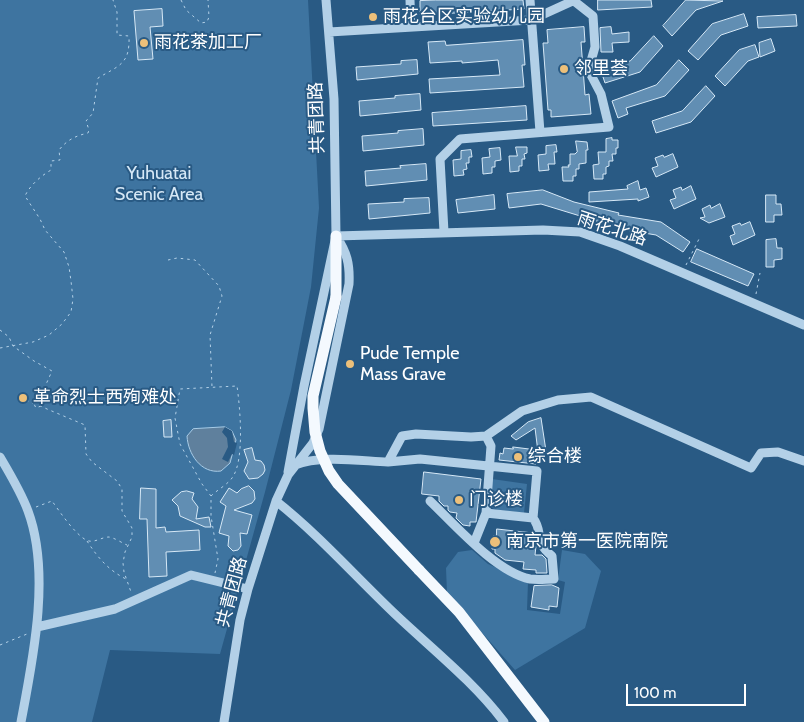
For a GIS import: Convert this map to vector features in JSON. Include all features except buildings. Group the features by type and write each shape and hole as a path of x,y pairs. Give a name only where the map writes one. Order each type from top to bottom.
{"main road":[{"path":"336,236 336,297 313,396 313,419 320,451 329,471 338,484 459,612 544,722"}],"street":[{"name":"共青团路","path":"288,475 304,386 336,236 334,98 326,0"},
{"path":"410,0 411,27"},
{"path":"530,0 540,132"},
{"path":"328,32 531,20 575,1 593,16 595,47 591,61 591,75 601,94 609,126 460,139 440,159 444,232"},
{"name":"雨花北路","path":"336,236 543,230 580,232 620,246 804,325"},
{"name":"共青团路","path":"224,722 237,637 248,589 276,501 288,475 317,435 348,290 350,271 345,249 336,236"},
{"path":"388,462 402,436 416,434 486,436 522,411 558,400 591,397 751,468 761,453 778,452 804,460"},
{"path":"474,543 486,513 491,446 486,436"},
{"path":"0,457 28,511 36,543 38,568 36,630 21,722"},
{"path":"295,465 307,461 320,460 388,462 420,459 538,471 533,518 536,522 540,543 552,556 554,579 530,579 491,560 430,501"},
{"path":"276,501 304,523 331,549 393,612 473,687 504,722"},
{"path":"486,513 533,518"},
{"path":"36,630 116,609 191,576 248,589"}],"path":[{"path":"0,348 33,342 49,335 72,312 73,300 70,274 64,252 45,230 25,196 40,177 51,170 51,161 60,160 59,150 66,142 76,136 88,133 86,121 93,113 98,78 124,62 130,50 129,36 117,35 117,12 113,0"},
{"path":"181,0 186,10 201,23 206,22 209,18 208,0"},
{"path":"682,272 699,239"},
{"path":"168,260 176,258 195,260 219,286 222,296 210,336 212,387"},
{"path":"755,304 760,273"},
{"path":"0,330 9,337 13,346 34,362 52,371 39,401 34,404"},
{"path":"211,496 231,480 238,467 240,452 237,386 180,389 175,418 180,444 202,484 211,496 211,516 218,559 213,581"},
{"path":"26,400 34,404 36,408 41,406 85,425 86,454 92,462 117,481 122,489 122,512 132,528 132,537 127,546 123,562 124,572 129,581 133,601"},
{"path":"39,401 41,406"},
{"path":"28,511 52,501 105,565 114,573 129,581"},
{"path":"86,540 95,541 111,537 127,546"},
{"path":"0,644 36,630"}],"green space":[{"name":"Yuhuatai Scenic Area","path":"0,0 308,0 319,208 311,287 291,390 220,654 110,650 92,722 0,722"},
{"path":"492,479 527,484 524,513 494,509 490,505"},
{"path":"472,550 488,564 528,582 527,610 560,614 565,582 558,580 562,550 585,554 601,571 585,628 515,670 447,593 446,568 458,552"}],"shaded area":[{"path":"225,427 232,431 236,440 230,463 221,471 207,469 193,456 187,436 193,429"}],"pier":[{"path":"225,427 232,431 234,442 237,443 234,455 232,454 228,462 222,459 228,447 227,438 222,432"}],"place":[{"name":"雨花台区实验幼儿园","path":"373,17"},
{"name":"雨花茶加工厂","path":"144,43"},
{"name":"邻里荟","path":"564,69"},
{"name":"Pude Temple Mass Grave","path":"350,364"},
{"name":"革命烈士西殉难处","path":"23,398"},
{"name":"综合楼","path":"518,457"},
{"name":"门诊楼","path":"459,500"},
{"name":"南京市第一医院南院","path":"495,542"}]}
